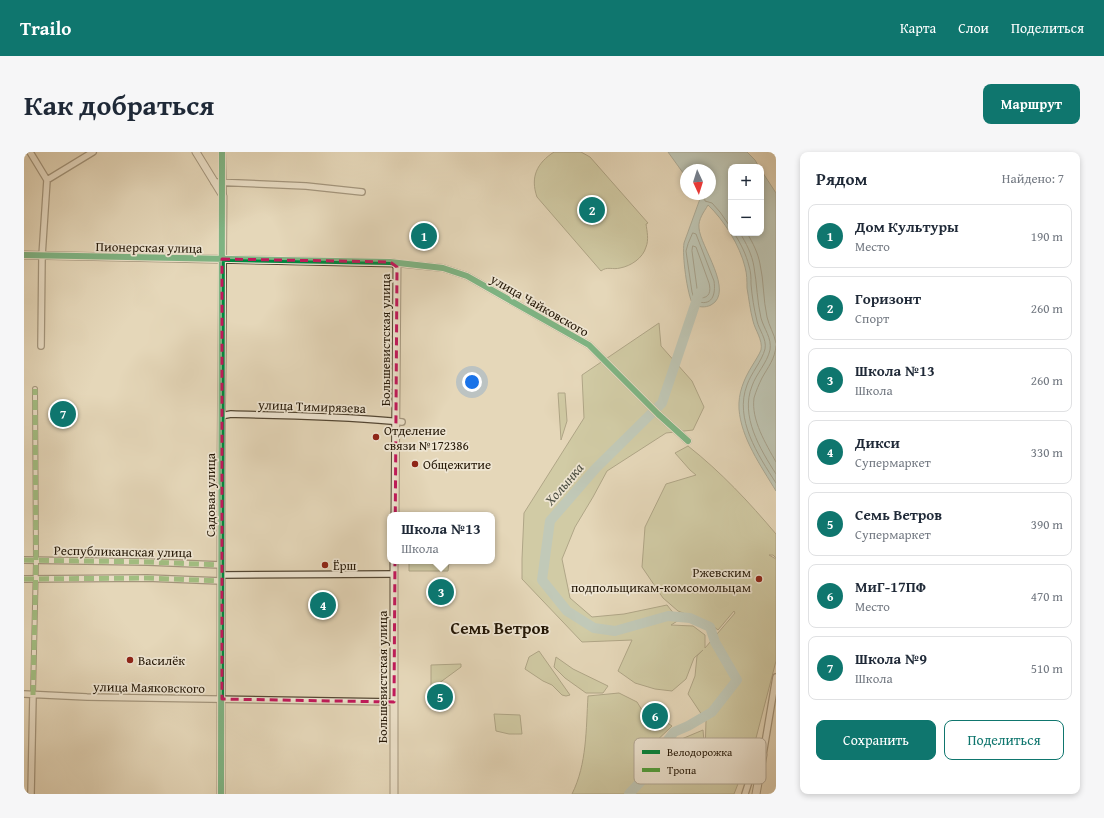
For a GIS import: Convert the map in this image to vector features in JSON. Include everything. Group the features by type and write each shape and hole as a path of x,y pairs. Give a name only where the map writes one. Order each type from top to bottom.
{"street":[{"path":"30,152 47,180 42,256 41,346"},
{"path":"47,180 93,152"},
{"path":"196,152 223,196"},
{"path":"222,152 223,196"},
{"path":"214,182 306,186 362,192"},
{"name":"Садовая улица","path":"221,794 221,416 223,196"},
{"name":"Пионерская улица","path":"24,255 394,263"},
{"name":"улица Чайковского","path":"394,263 443,268 467,276 589,345 658,414 688,441"},
{"name":"Большевистская улица","path":"394,263 397,267 399,422 395,512"},
{"path":"31,794 36,560 36,389"},
{"name":"улица Тимирязева","path":"221,416 231,414 378,419 399,422"},
{"name":"Республиканская улица","path":"24,560 221,565"},
{"name":"Большевистская улица","path":"394,564 394,794"},
{"name":"Республиканская улица","path":"24,579 221,578 394,574"},
{"path":"766,738 776,677"},
{"name":"улица Маяковского","path":"24,694 394,702"},
{"path":"745,794 748,784"},
{"path":"756,794 758,784"}],"highlighted area":[{"path":"222,259 390,262 397,267 394,702 222,699"}],"green space":[{"path":"554,152 581,152 590,157 648,223 646,224 648,236 647,244 642,255 636,261 624,267 601,271 537,197 534,183 536,171 543,161"},
{"path":"659,323 661,346 692,381 704,407 693,430 666,433 607,471 575,527 562,559 570,598 592,617 624,614 667,605 679,620 671,625 693,626 705,635 705,648 735,613 734,611 718,630 709,623 678,611 663,598 642,567 645,527 666,484 696,475 675,453 688,446 712,466 756,510 776,534 776,558 773,555 769,555 776,559 776,661 756,738 705,738 706,721 688,694 695,676 697,656 703,650 694,658 686,679 672,691 655,689 635,683 618,671 632,640 582,642 522,579 524,513 584,418 582,375"},
{"path":"558,393 565,393 567,421 561,440"},
{"path":"409,564 449,564 448,571 409,571"},
{"path":"539,651 570,695 562,695 552,685 525,669 529,657"},
{"path":"556,657 573,669 608,686 603,693 586,693 565,678 554,667"},
{"path":"461,664 461,667 431,689 431,665"},
{"path":"619,693 637,702 650,723 660,718 672,726 659,738 634,738 634,784 738,784 734,794 572,794 581,771 583,759 588,696"},
{"path":"494,714 520,715 522,734 509,734 496,731"},
{"path":"703,730 704,738 684,738"}],"water":[{"path":"668,152 747,152 757,164 728,164 728,230 708,205 700,219 699,228 701,236 718,280 719,290 717,299 711,305 706,307 693,305 691,300 686,274 684,243 700,200 716,200 716,164 680,164 680,169"},
{"path":"764,175 776,193 776,491 758,462 748,441 739,409 742,386 761,350 761,346 751,313 743,259 732,236 764,236"}],"waterway":[{"name":"Холынка","path":"669,738 674,732 688,726 712,712 737,680 715,642 710,627 690,618 668,616 615,631 594,628 567,611 542,580 550,521 596,468 662,403 699,293"},
{"name":"Холынка","path":"629,794 638,784"}],"marked path":[{"path":"33,695 36,561 35,389"},
{"path":"24,560 221,565"},
{"path":"24,579 147,578 221,581"}],"cycle path":[{"path":"221,794 222,152"},
{"path":"24,255 390,262 443,268 467,276 589,345 658,414 688,441"}],"place":[{"name":"Горизонт","path":"592,210"},
{"name":"Дом Культуры","path":"424,236"},
{"name":"Школа №9","path":"63,414"},
{"name":"Отделение связи №172386","path":"376,437"},
{"name":"Общежитие","path":"415,464"},
{"name":"Ёрш","path":"325,565"},
{"name":"Ржевским подпольщикам-комсомольцам","path":"759,579"},
{"name":"Школа №13","path":"441,592"},
{"name":"Дикси","path":"323,605"},
{"name":"Василёк","path":"130,660"},
{"name":"Семь Ветров","path":"440,697"},
{"name":"МиГ-17ПФ","path":"655,716"}],"district":[{"name":"Семь Ветров","path":"500,628"}]}
